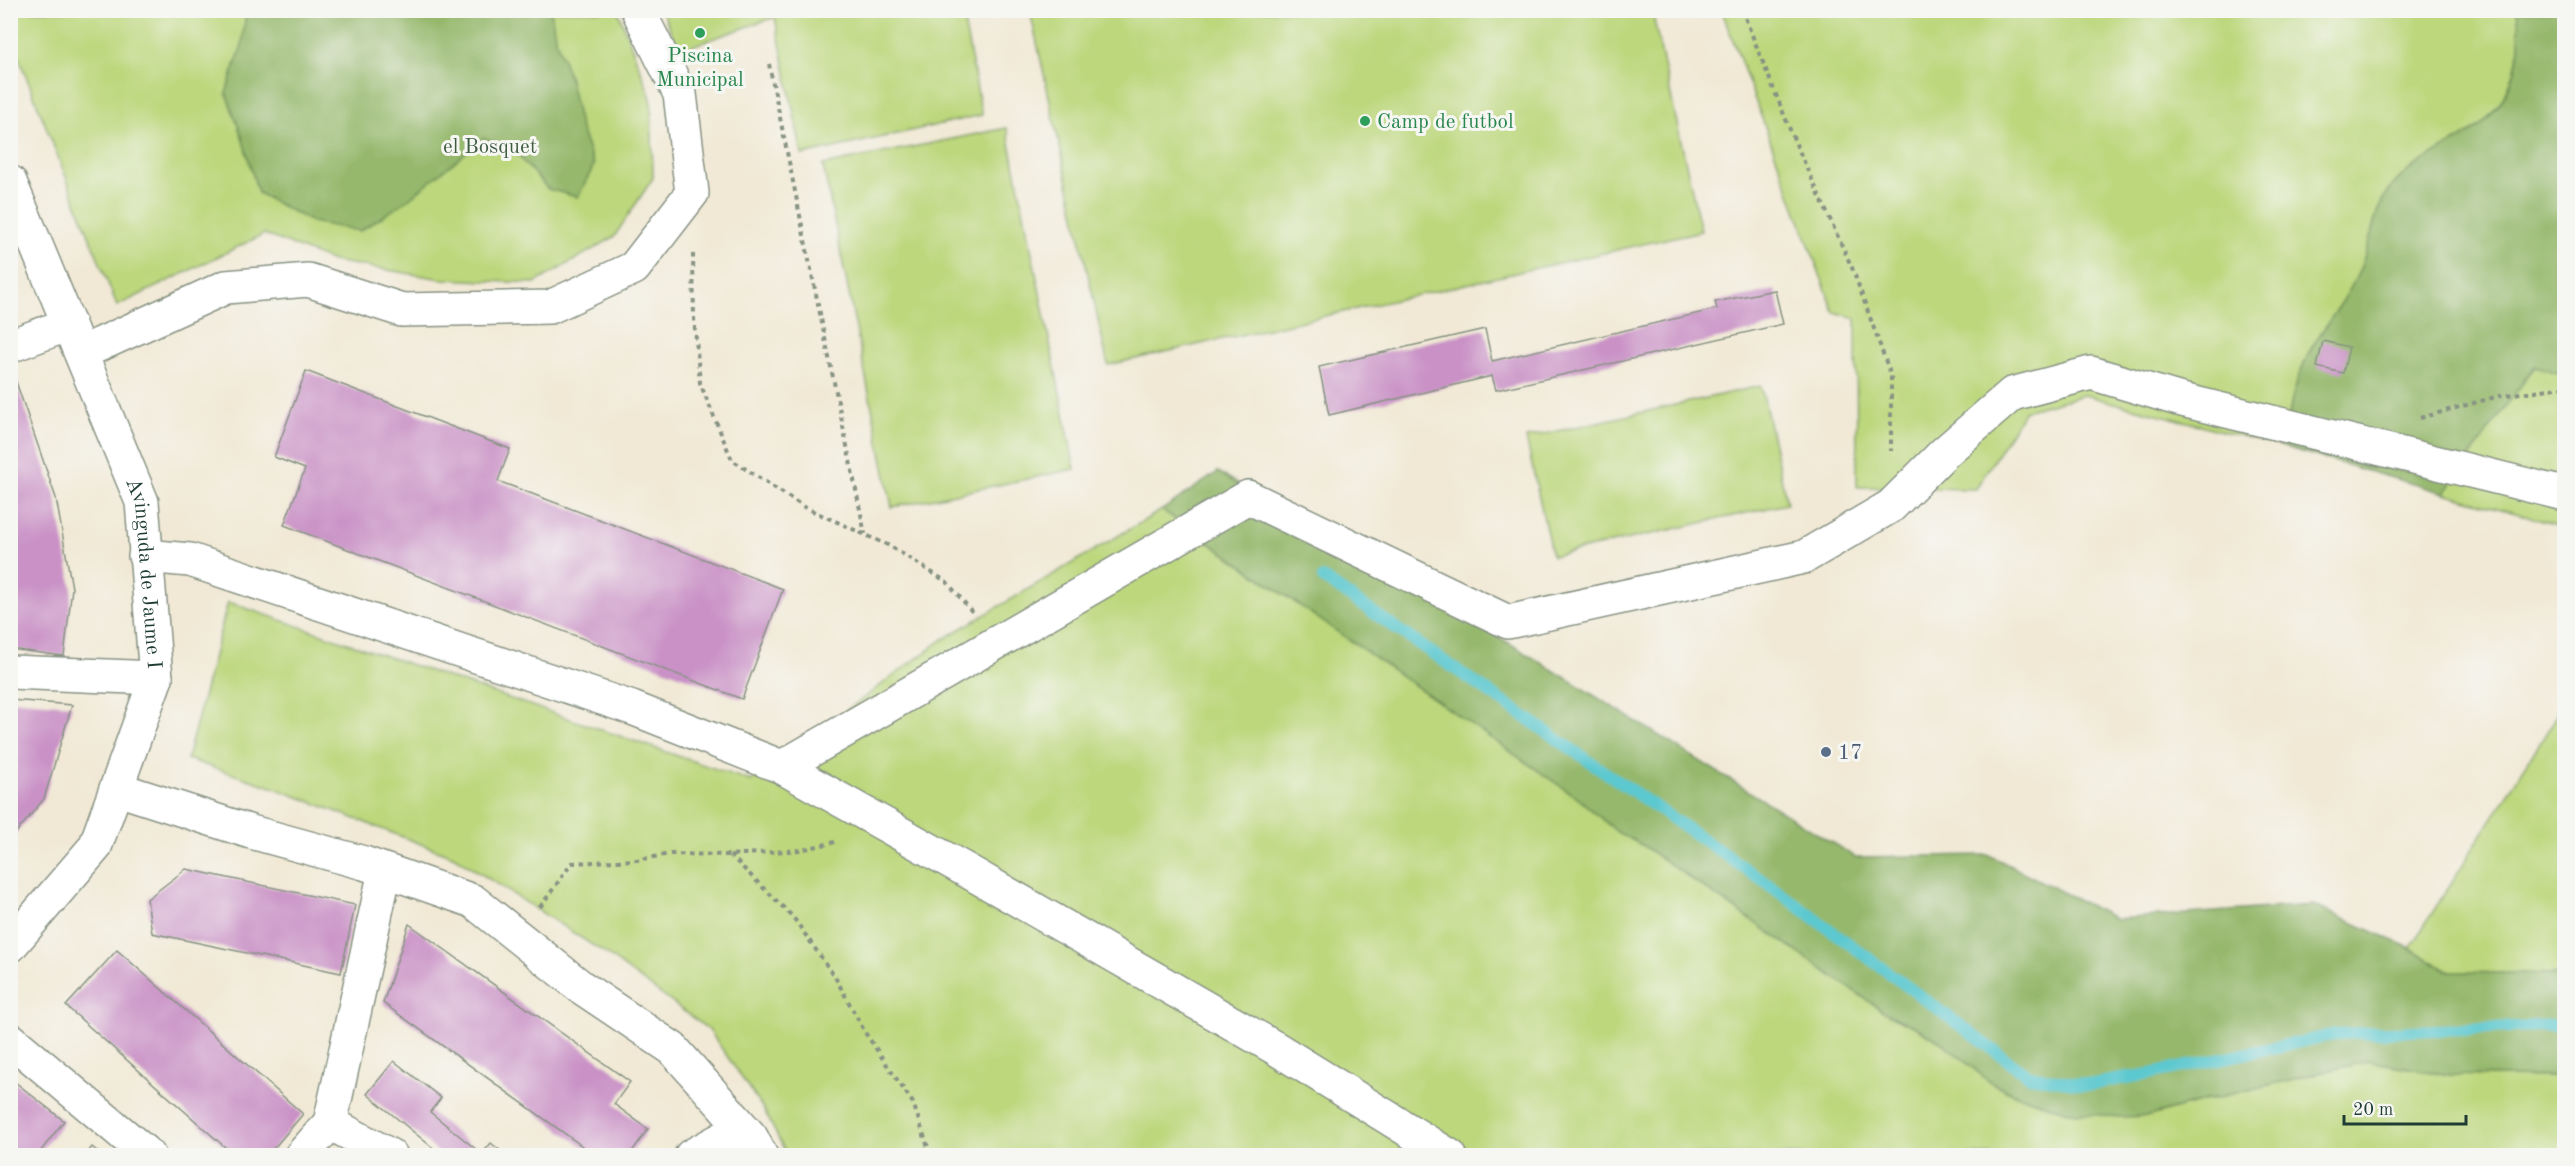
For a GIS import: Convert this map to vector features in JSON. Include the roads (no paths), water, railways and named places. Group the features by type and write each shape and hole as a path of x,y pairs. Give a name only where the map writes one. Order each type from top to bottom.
{"street":[{"path":"10,346 75,339 226,287 308,280 402,310 550,307 634,268 692,193 680,94 638,10"},
{"name":"Avinguda de Jaume I","path":"10,182 142,502 156,678 118,789 95,847 10,946"},
{"path":"782,767 1248,497 1508,622 1804,557 1891,506 1944,453 2012,394 2091,373 2178,399 2565,494"},
{"path":"146,556 190,560 347,612 632,708 782,767 1276,1049 1450,1155"},
{"path":"10,672 156,678"},
{"path":"118,789 251,832 385,871 474,902 581,987 673,1049 751,1137 761,1155"},
{"path":"301,1155 330,1123 385,871"},
{"path":"10,1039 149,1155"},
{"path":"330,1123 392,1155"},
{"path":"692,1155 742,1128"}],"waterway":[{"path":"1323,578 1772,887 2029,1076 2087,1085 2150,1074 2337,1034 2564,1025"}],"place":[{"name":"Piscina Municipal","path":"700,33"},
{"name":"Camp de futbol","path":"1365,121"},
{"name":"17","path":"1826,752"}],"park label":[{"name":"el Bosquet","path":"490,146"}]}
